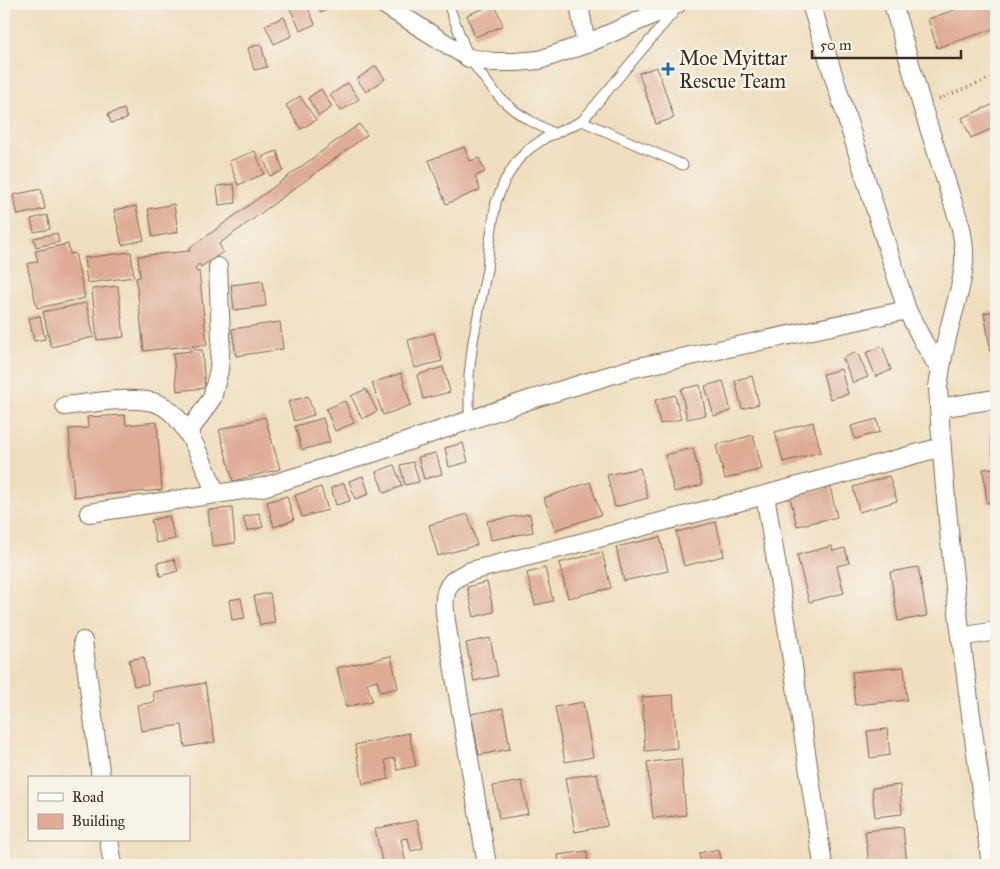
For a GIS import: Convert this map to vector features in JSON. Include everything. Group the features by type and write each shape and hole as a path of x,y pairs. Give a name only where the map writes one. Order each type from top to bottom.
{"street":[{"path":"383,4 469,58 493,62 539,60 586,44 677,4"},
{"path":"579,4 586,44"},
{"path":"811,4 907,310 940,370"},
{"path":"893,4 922,106 961,228 964,248 964,264 960,290 950,324 938,387 948,524 960,637 991,865"},
{"path":"188,433 212,398 219,370 218,267"},
{"path":"89,513 262,487 373,453 529,400 634,368 907,310"},
{"path":"939,408 996,399"},
{"path":"65,406 130,400 154,402 165,407 175,416 188,433 216,494"},
{"path":"487,865 445,611 444,595 451,582 471,571 942,447"},
{"path":"765,495 823,865"},
{"path":"960,637 996,631"},
{"path":"83,641 101,776"},
{"path":"110,842 113,865"}],"lane":[{"path":"448,4 469,58 501,99 529,120 556,134"},
{"path":"469,420 469,375 473,341 487,269 496,202 505,180 517,161 529,149 582,121 681,4"},
{"path":"582,121 683,165"}],"path":[{"path":"922,106 996,76"}],"building":[{"path":"296,4 306,4 315,24 301,31 289,7"},
{"path":"316,4 335,4 336,5 321,13"},
{"path":"495,4 503,26 475,37 467,15"},
{"path":"972,4 996,4 996,28 937,48 928,19"},
{"path":"284,17 292,36 274,44 265,25"},
{"path":"261,44 267,67 254,70 248,48"},
{"path":"376,66 385,79 366,92 357,79"},
{"path":"657,67 674,118 656,124 639,73"},
{"path":"348,83 359,99 341,111 330,95"},
{"path":"321,89 332,107 319,116 308,98"},
{"path":"300,96 316,120 301,129 286,105"},
{"path":"994,104 996,127 971,138 962,118"},
{"path":"124,109 127,119 111,123 108,114"},
{"path":"359,124 367,135 219,244 223,252 201,267 199,264 195,268 196,272 199,271 207,345 192,346 196,350 202,350 205,388 177,391 173,353 192,351 188,346 144,351 136,278 140,277 138,256 190,251 189,248"},
{"path":"464,147 470,161 479,158 485,172 475,176 480,190 446,204 429,160"},
{"path":"255,151 264,174 238,185 229,161"},
{"path":"277,151 283,171 270,176 263,156"},
{"path":"234,184 236,203 219,205 217,186"},
{"path":"41,189 45,209 18,215 13,195"},
{"path":"174,204 178,232 153,237 148,209"},
{"path":"136,206 144,240 122,245 114,210"},
{"path":"47,215 50,229 34,232 31,219"},
{"path":"57,233 59,242 36,247 34,238"},
{"path":"68,244 70,254 75,253 85,298 37,308 27,264 38,261 35,251"},
{"path":"131,252 134,277 87,283 84,258"},
{"path":"263,281 266,306 234,310 231,285"},
{"path":"118,286 124,337 97,340 92,289"},
{"path":"86,303 94,337 51,347 43,312"},
{"path":"996,311 996,364 993,365 984,313"},
{"path":"40,316 45,339 34,341 29,318"},
{"path":"280,322 283,349 236,356 232,329"},
{"path":"434,333 442,361 415,368 408,340"},
{"path":"882,346 891,370 876,377 866,353"},
{"path":"857,352 868,377 853,383 843,358"},
{"path":"443,367 450,392 423,399 417,375"},
{"path":"841,369 848,394 830,399 823,374"},
{"path":"401,373 411,405 383,415 372,383"},
{"path":"752,376 759,404 742,409 735,380"},
{"path":"723,381 731,411 714,416 705,386"},
{"path":"700,385 706,415 687,419 681,389"},
{"path":"366,389 377,411 362,419 351,396"},
{"path":"675,395 681,419 660,424 655,400"},
{"path":"308,396 314,415 294,421 288,402"},
{"path":"345,401 354,423 335,431 326,409"},
{"path":"125,415 126,425 157,422 162,490 74,497 69,429 88,428 87,417"},
{"path":"265,417 280,469 233,481 219,430"},
{"path":"323,418 330,442 302,450 295,426"},
{"path":"877,419 880,432 855,439 851,426"},
{"path":"813,422 821,452 783,462 775,432"},
{"path":"996,432 996,465 994,465 990,433"},
{"path":"753,435 762,469 725,479 716,445"},
{"path":"463,443 468,462 449,467 445,448"},
{"path":"693,448 702,485 674,492 665,455"},
{"path":"436,453 442,474 424,479 418,457"},
{"path":"413,462 419,482 405,485 400,465"},
{"path":"394,465 402,486 384,493 376,472"},
{"path":"640,468 648,498 615,507 607,475"},
{"path":"996,468 996,502 987,503 983,469"},
{"path":"363,476 369,494 355,499 349,481"},
{"path":"889,476 897,501 859,512 853,487"},
{"path":"590,482 601,515 555,530 544,498"},
{"path":"344,483 350,501 336,505 331,488"},
{"path":"321,487 328,510 302,517 295,495"},
{"path":"830,487 837,517 797,526 790,497"},
{"path":"287,496 294,520 274,527 267,502"},
{"path":"232,508 235,543 212,546 208,510"},
{"path":"259,513 263,527 247,531 243,517"},
{"path":"468,514 477,545 438,556 429,525"},
{"path":"530,514 533,532 491,540 487,521"},
{"path":"169,516 175,539 156,543 151,520"},
{"path":"716,522 724,556 684,566 676,532"},
{"path":"660,537 668,571 624,581 616,547"},
{"path":"832,546 833,551 845,548 849,563 837,566 844,593 809,602 797,555"},
{"path":"602,552 611,588 568,598 559,563"},
{"path":"174,559 178,571 160,576 157,563"},
{"path":"918,567 927,616 898,621 890,572"},
{"path":"545,568 553,601 535,605 527,573"},
{"path":"487,582 494,612 474,617 467,587"},
{"path":"270,593 275,623 260,625 254,596"},
{"path":"241,598 245,618 232,620 229,600"},
{"path":"490,638 498,676 474,681 466,643"},
{"path":"391,656 398,688 380,692 377,680 367,683 372,701 346,707 337,668"},
{"path":"144,657 148,684 134,686 129,660"},
{"path":"904,667 907,700 855,705 852,672"},
{"path":"205,683 215,742 185,747 182,725 141,731 137,705 155,702 153,692"},
{"path":"673,695 677,748 645,751 642,697"},
{"path":"583,702 593,757 565,762 555,707"},
{"path":"503,708 510,749 479,755 471,714"},
{"path":"887,729 890,755 870,758 867,731"},
{"path":"409,733 416,766 397,770 395,758 385,760 389,779 363,784 355,745"},
{"path":"681,759 686,815 653,818 647,762"},
{"path":"597,773 607,826 575,832 565,778"},
{"path":"522,781 528,814 499,819 493,786"},
{"path":"900,785 902,814 875,817 872,788"},
{"path":"417,820 423,848 411,851 408,838 401,839 406,864 383,865 375,829"},
{"path":"903,827 907,865 869,865 865,831"},
{"path":"719,849 722,865 701,865 699,853"},
{"path":"587,851 588,865 559,865 558,855"}],"place":[{"name":"Moe Myittar Rescue Team","path":"668,69"}]}
